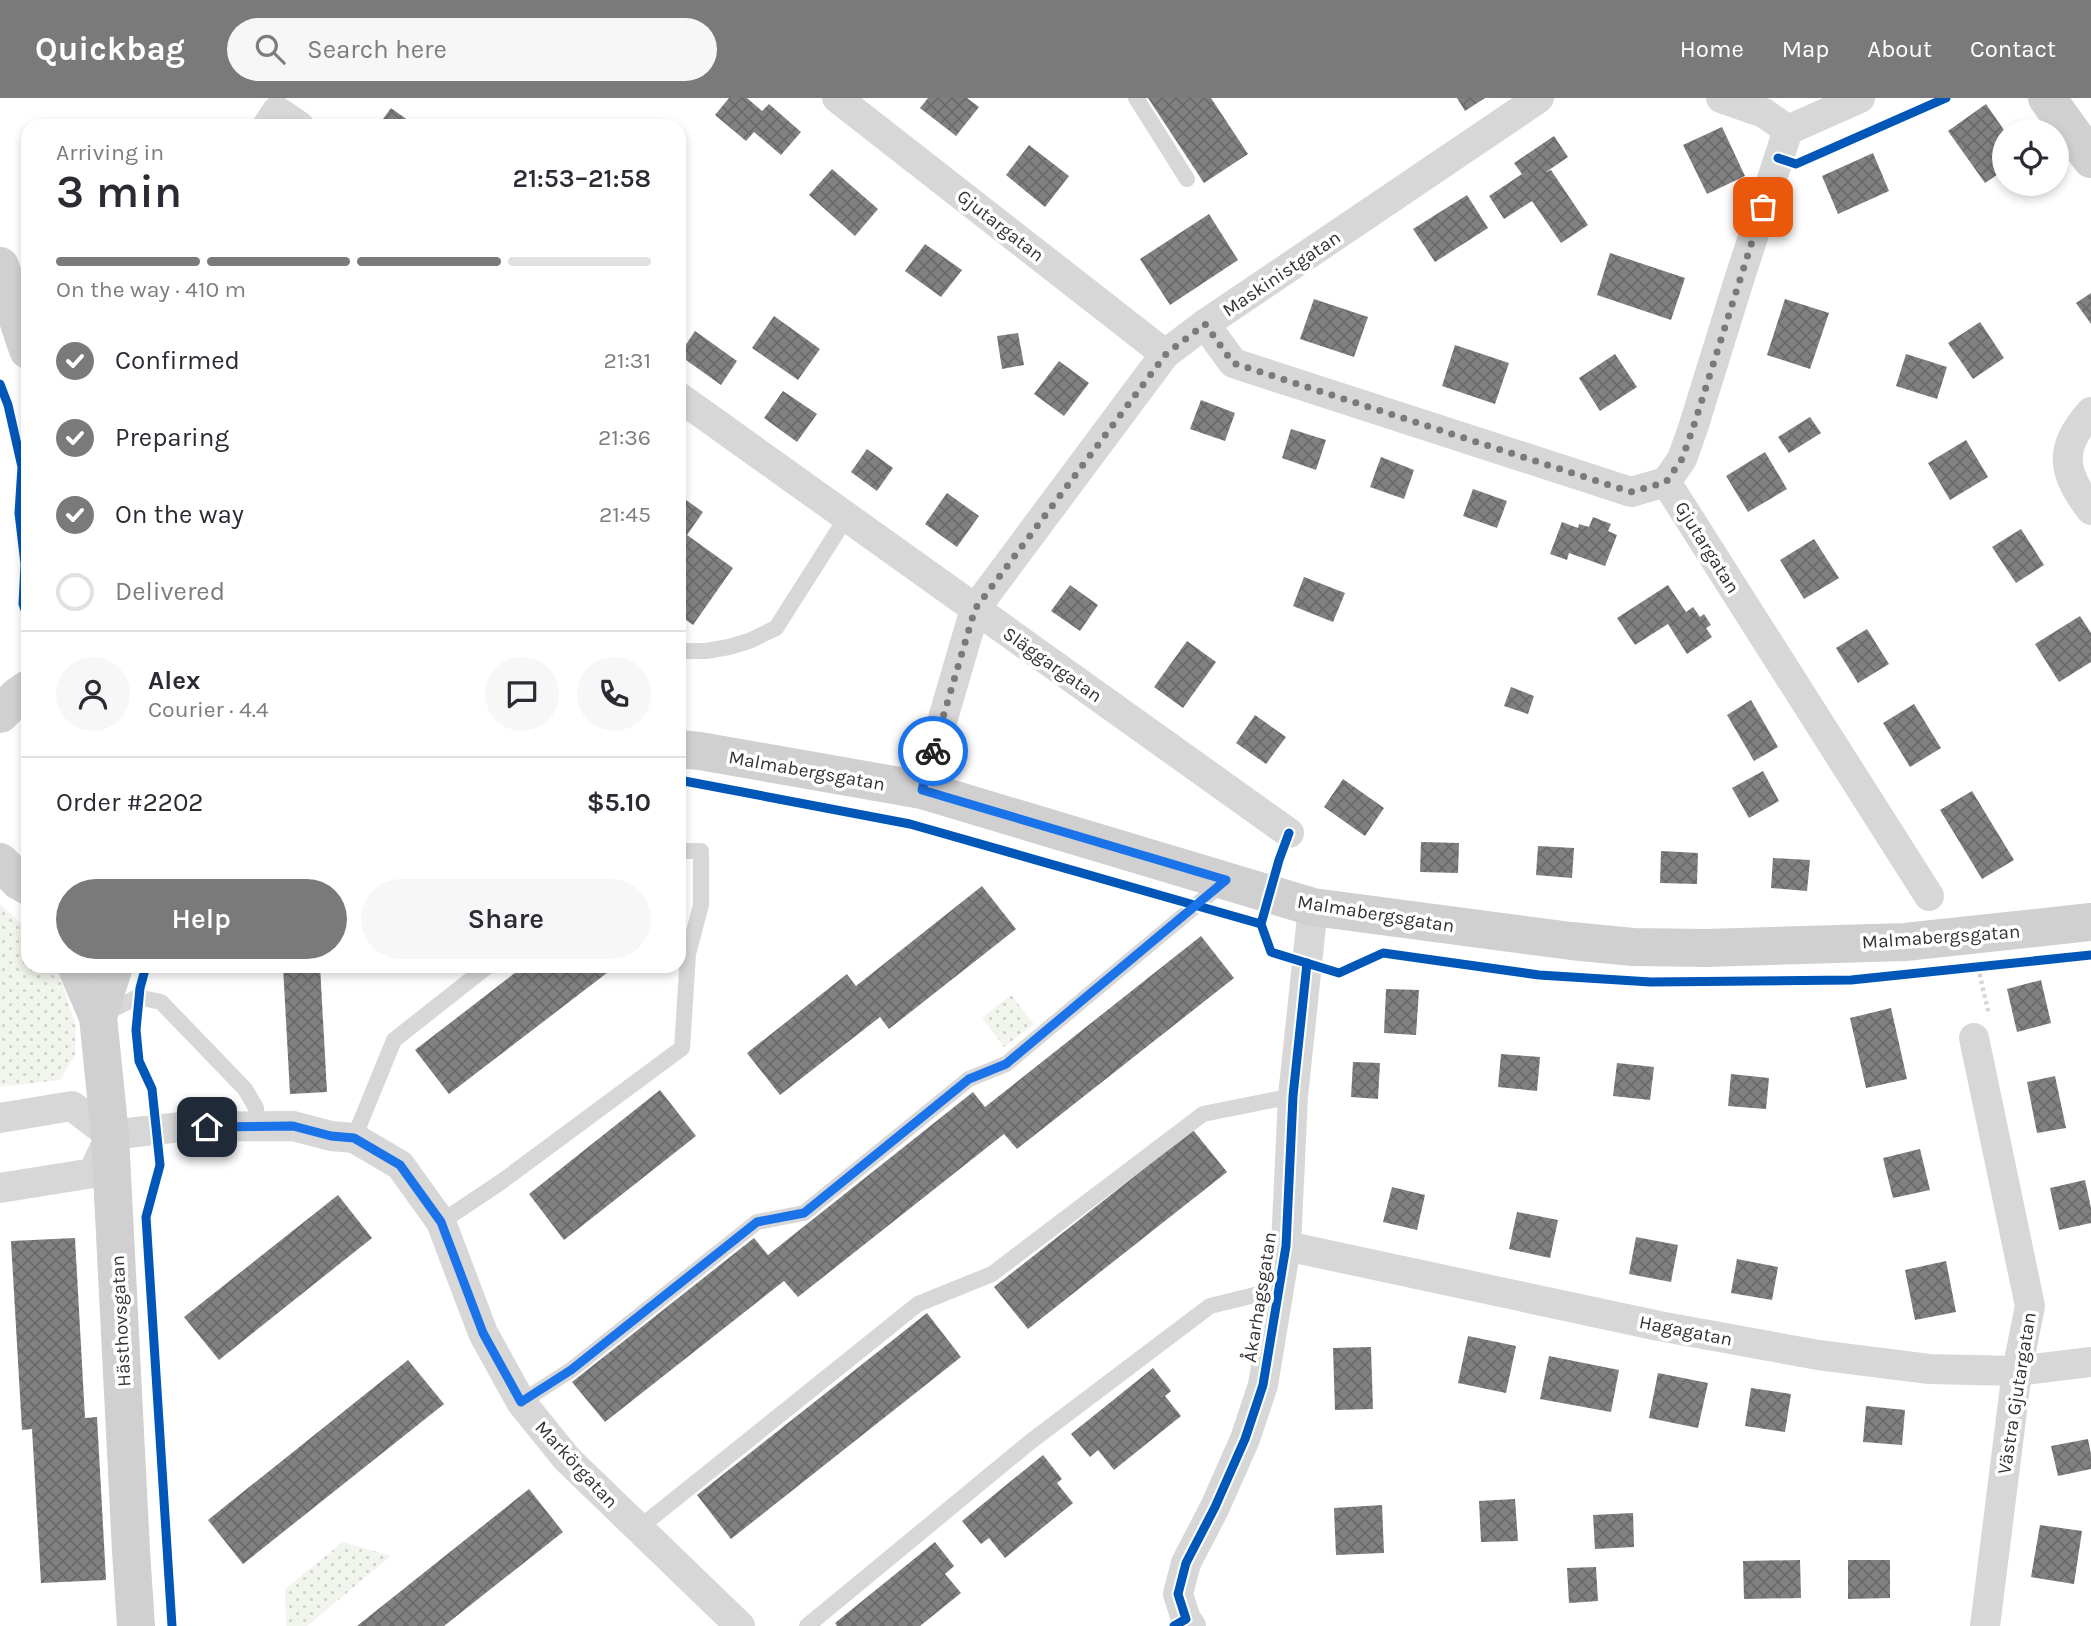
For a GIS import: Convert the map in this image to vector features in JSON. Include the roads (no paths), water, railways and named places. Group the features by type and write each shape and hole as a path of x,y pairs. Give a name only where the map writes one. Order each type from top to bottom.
{"main road":[{"path":"2047,98 2091,159"},
{"path":"0,266 21,329"},
{"name":"Malmabergsgatan","path":"686,750 922,790 1313,907 1571,941 1633,947 1706,948 1905,942 2091,922"},
{"name":"Hästhovsgatan","path":"79,973 98,1017 110,1135 136,1626"},
{"name":"Hästhovsgatan","path":"98,1017 112,973"}],"street":[{"name":"Gjutargatan","path":"837,98 1166,354"},
{"name":"Maskinistgatan","path":"922,790 975,609 1166,354 1205,324 1539,98"},
{"path":"1721,98 1763,113 1788,130"},
{"path":"1666,482 1682,459 1693,428 1788,130 1860,98"},
{"name":"Gjutargatan","path":"1205,324 1233,363 1631,492 1666,482 1929,895"},
{"name":"Släggargatan","path":"686,402 1289,833"},
{"path":"2091,412 2078,426 2067,447 2067,463 2078,493 2091,510"},
{"name":"Åkarhagsgatan","path":"1189,1622 1178,1594 1186,1563 1215,1507 1245,1439 1263,1385 1286,1246 1293,1096 1313,907"},
{"name":"Västra Gjutargatan","path":"1974,1038 2030,1306 2017,1371 1985,1626"},
{"path":"0,1118 72,1106 110,1135 93,1173 0,1188"},
{"name":"Markörgatan","path":"110,1135 181,1127 293,1126 331,1136 354,1138 400,1165 441,1222 483,1333 521,1402 567,1459 740,1626"},
{"name":"Hagagatan","path":"1286,1246 1659,1326 1818,1355 1929,1369 2017,1371 2091,1362"}],"lane":[{"path":"1136,98 1187,180"},
{"path":"686,651 729,647 750,641 776,628 846,518"},
{"path":"441,1222 501,1182 682,1048 688,954 701,905 701,851 686,851"},
{"path":"521,1402 571,1370 757,1222 804,1213 969,1079 1006,1064 1226,880"},
{"path":"354,1138 394,1040 479,973"},
{"path":"98,1017 138,997 161,1002 245,1089 256,1108 257,1127"},
{"path":"639,1528 918,1304 992,1274 1203,1114 1293,1096"},
{"path":"807,1626 1030,1441 1210,1306 1279,1289"}]}
